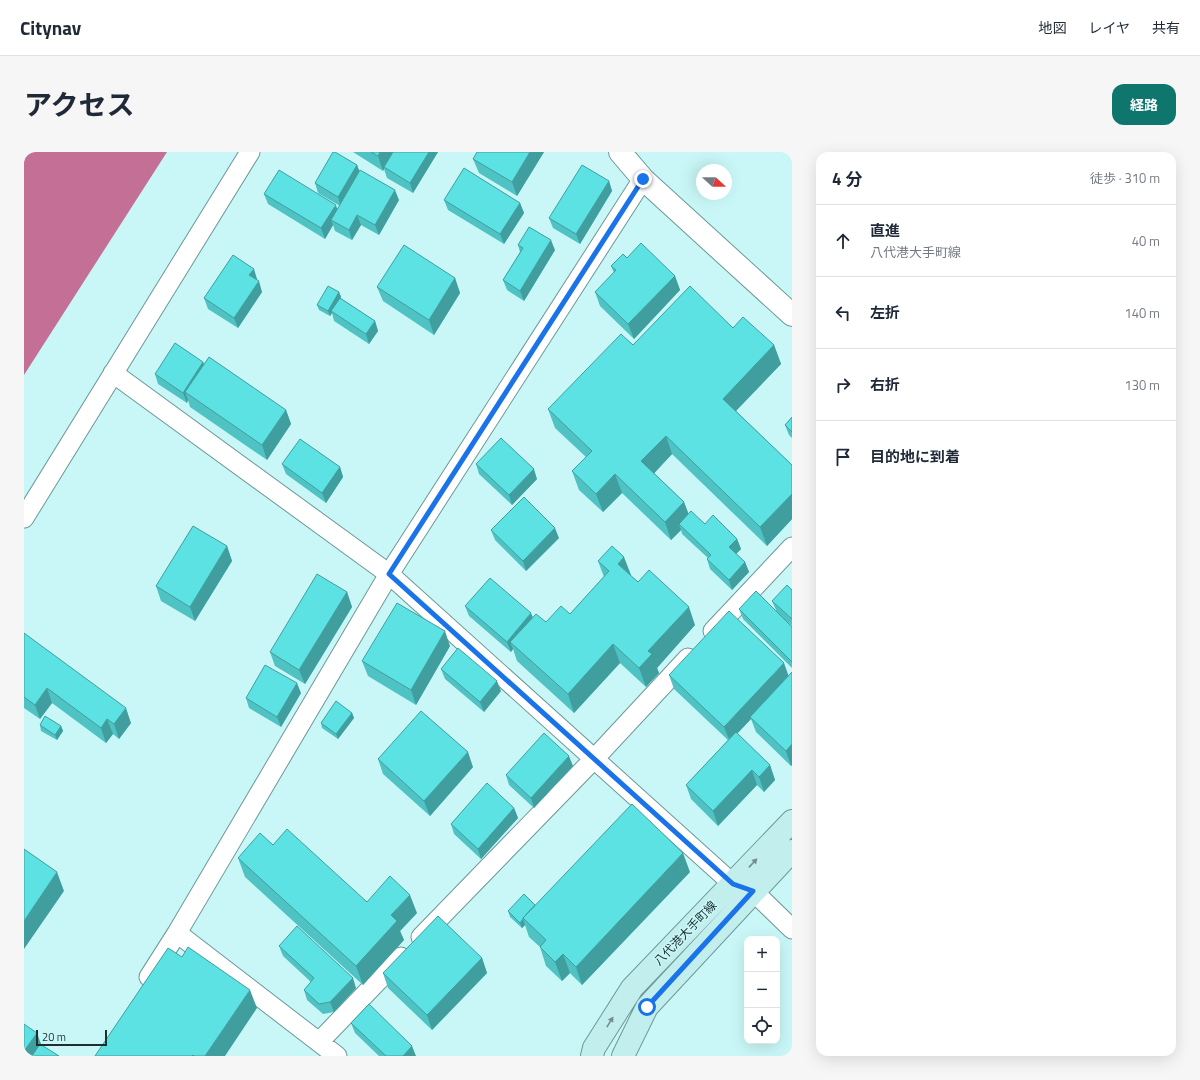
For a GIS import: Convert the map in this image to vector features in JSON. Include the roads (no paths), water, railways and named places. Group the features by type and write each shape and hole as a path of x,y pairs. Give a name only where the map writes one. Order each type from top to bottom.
{"main road":[{"name":"八代港大手町線","path":"592,1056 594,1048 632,988 792,821"},
{"name":"八代港大手町線","path":"623,1056 647,1007 753,891 792,851"}],"street":[{"path":"24,518 250,152"},
{"path":"620,152 643,179 792,315"},
{"path":"141,991 177,933 389,574 643,179"},
{"path":"113,373 389,574 733,884 753,891 792,929"},
{"path":"319,1042 594,759 792,547"},
{"path":"177,933 337,1056"}]}
